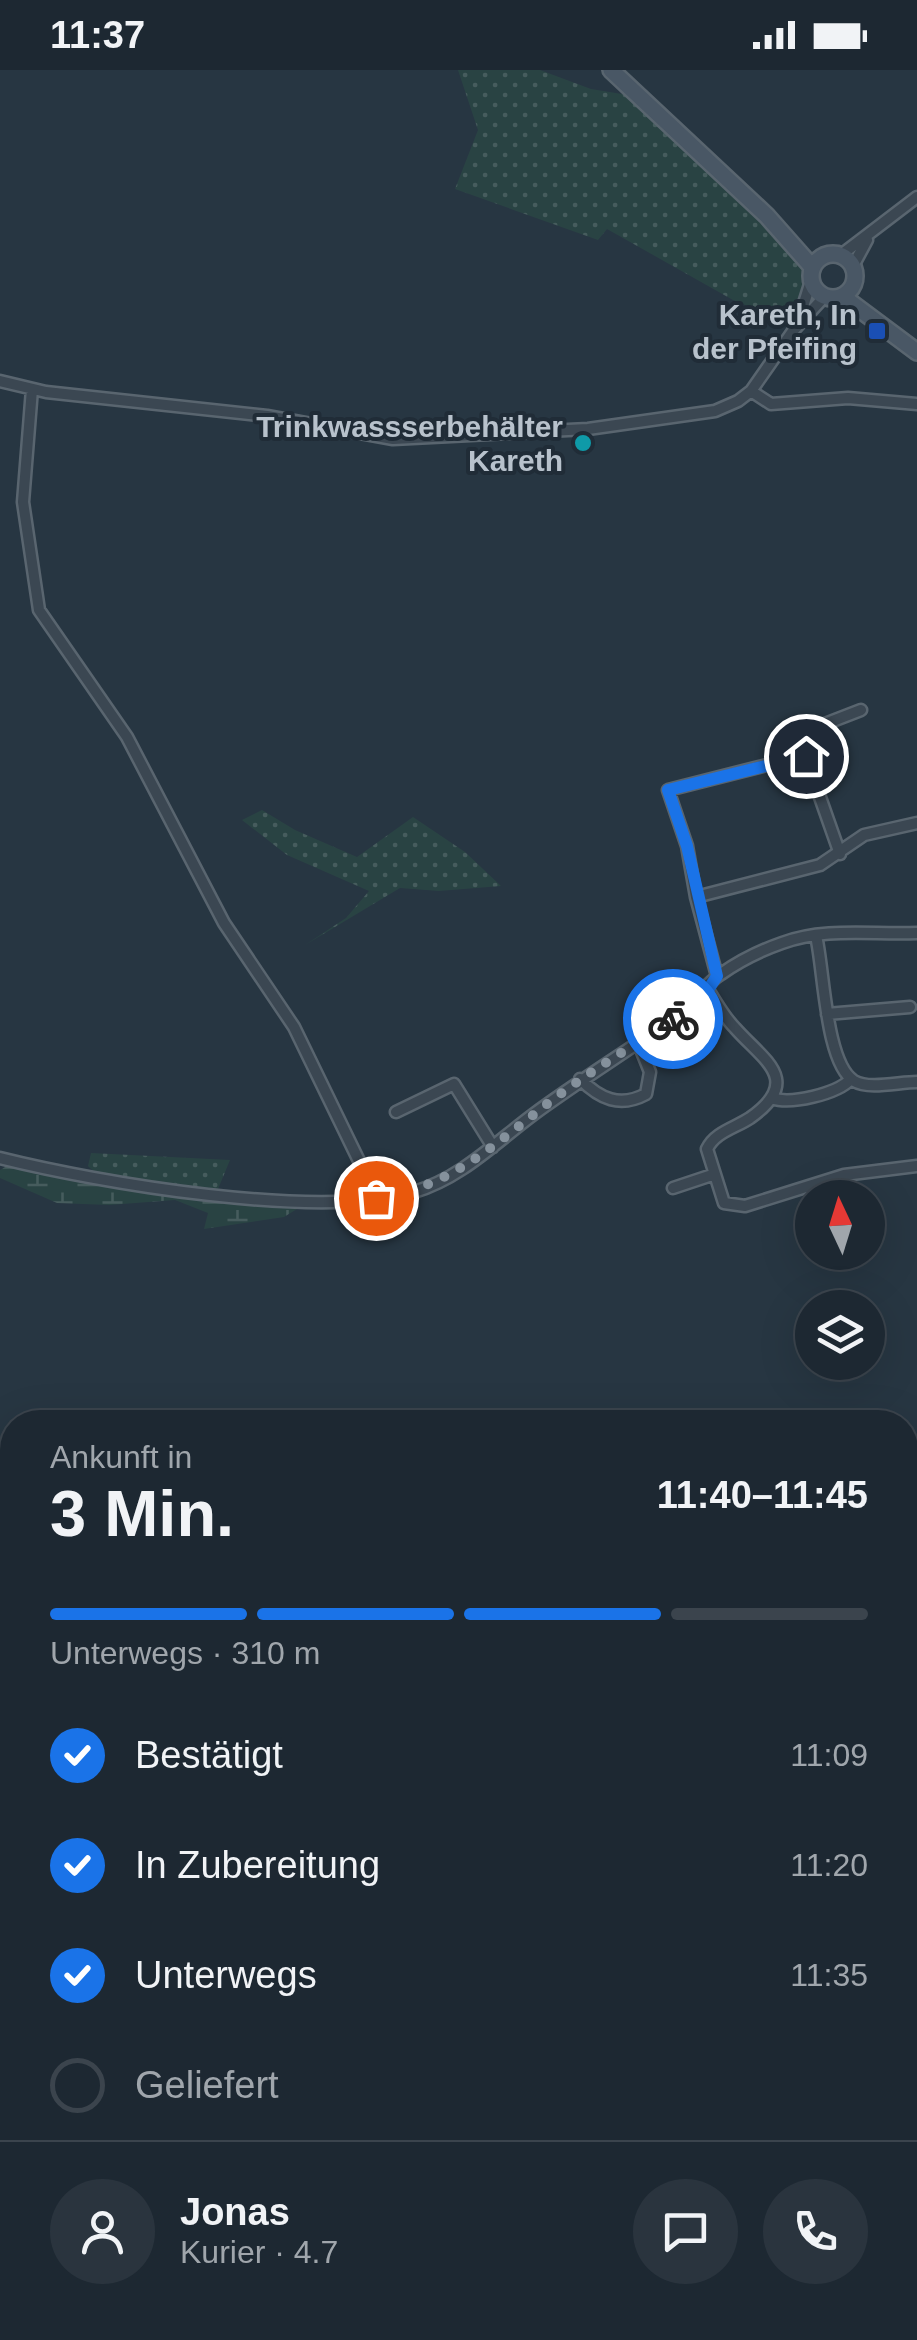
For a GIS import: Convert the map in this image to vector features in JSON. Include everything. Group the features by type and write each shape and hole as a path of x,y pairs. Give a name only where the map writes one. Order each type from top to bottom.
{"street":[{"path":"612,70 767,216 833,296 895,332"},
{"path":"0,381 32,390 267,416 394,439 588,429 715,411 751,391 793,331 833,296 843,265 870,235 917,197"},
{"path":"767,216 843,265 895,332 917,352"},
{"path":"812,274 843,265"},
{"path":"793,331 812,274"},
{"path":"32,390 23,502 39,610 127,737 224,923 294,1026 376,1198"},
{"path":"751,391 771,404 848,398 917,404"},
{"path":"840,854 798,731 862,710"},
{"path":"668,790 806,756"},
{"path":"662,775 687,846 717,976"},
{"path":"696,896 803,870 840,854 864,834 917,823"},
{"path":"0,1158 92,1178 210,1193 348,1199 416,1191 446,1178 492,1147 708,990 717,976 782,942 852,931 917,934"},
{"path":"816,936 827,1014 851,1079 864,1084 917,1082"},
{"path":"708,990 734,1028 772,1062 776,1078 772,1098 710,1142 706,1156 721,1199 737,1208 844,1174 917,1166"},
{"path":"827,1014 910,1007"},
{"path":"580,1080 607,1100 634,1100 646,1094 650,1072 638,1042"},
{"path":"772,1098 784,1102 841,1088 851,1079"},
{"path":"396,1112 454,1084 492,1147"},
{"path":"674,1188 712,1174"}],"green space":[{"path":"458,70 540,70 591,89 628,95 803,263 807,290 791,324 733,300 607,229 598,240 455,189 478,130"},
{"path":"262,810 295,830 357,857 413,817 465,852 501,886 439,891 400,888 305,945 346,918 369,891 287,855 242,820"},
{"path":"91,1153 230,1160 218,1189 96,1174 88,1166"},
{"path":"12,1163 71,1177 298,1201 297,1209 284,1217 204,1229 208,1213 175,1200 109,1205 57,1203 0,1178 0,1170"}],"way so far":[{"path":"376,1198 416,1191 477,1161 504,1136 605,1062 673,1019"}],"place":[{"name":"Kareth, In der Pfeifing","path":"877,331"},
{"name":"Trinkwassserbehälter Kareth","path":"583,443"}],"route":[{"path":"673,1019 708,990 717,976 687,846 668,790 806,756"}]}
